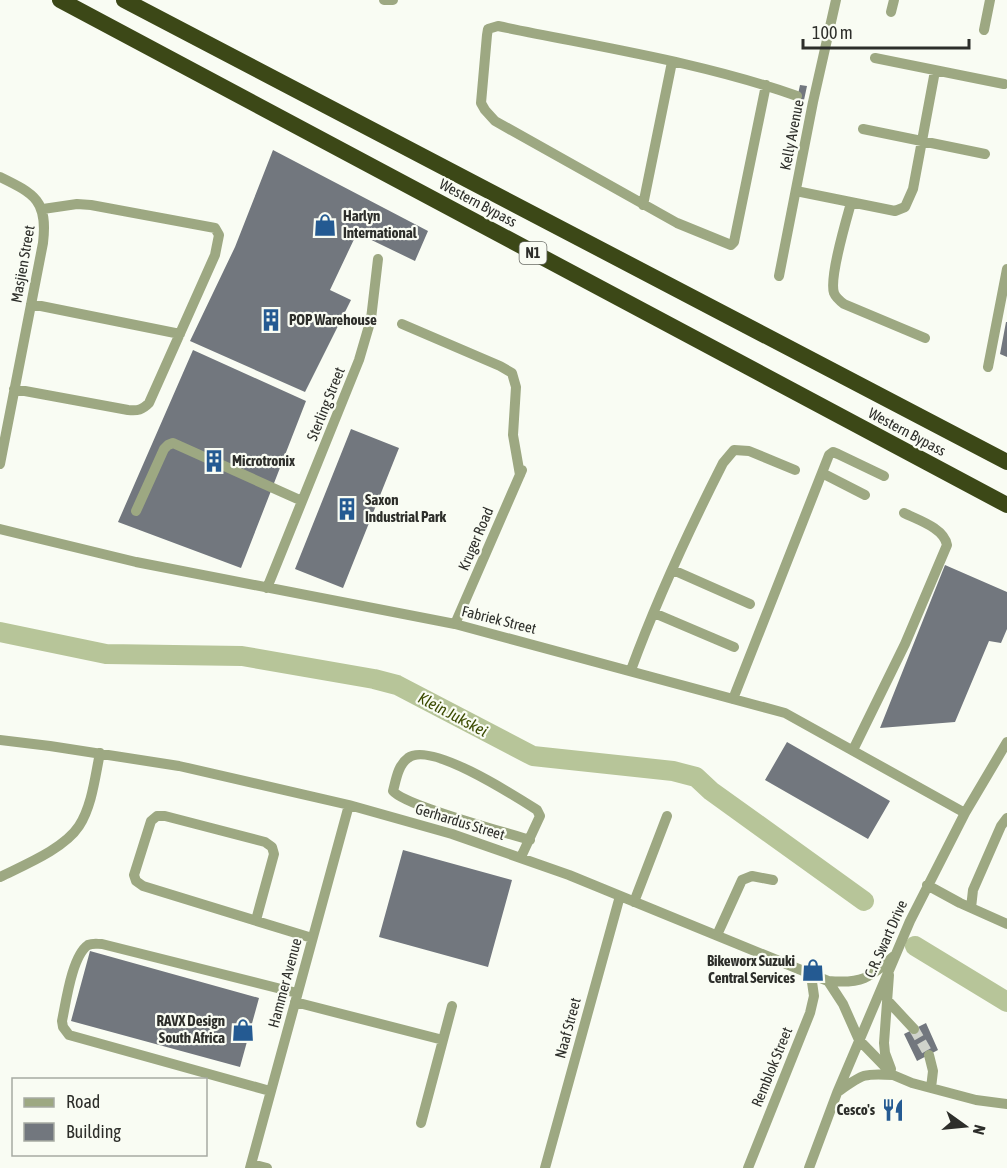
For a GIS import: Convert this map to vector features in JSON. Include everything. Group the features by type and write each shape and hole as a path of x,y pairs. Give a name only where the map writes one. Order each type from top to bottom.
{"highway":[{"name":"Western Bypass","path":"60,0 1007,505"},
{"name":"Western Bypass","path":"124,0 1007,462"}],"street":[{"path":"384,0 393,0"},
{"name":"Kelly Avenue","path":"779,276 796,191 805,99 836,0"},
{"path":"891,12 894,0"},
{"path":"984,30 990,0"},
{"path":"766,85 732,244 728,245 677,223 643,205 495,121 481,103 487,35 489,29 498,26 672,62 766,85 805,99"},
{"path":"875,58 1004,84"},
{"path":"643,205 672,62"},
{"path":"796,191 895,211 905,207 913,189 936,70"},
{"path":"863,129 985,154"},
{"path":"0,177 36,199 43,210 77,204 90,205 215,228 219,235 215,255 149,403 143,409 128,410 14,389"},
{"path":"851,203 835,270 833,285 835,296 844,304 925,338"},
{"name":"Masjien Street","path":"0,464 43,243 45,219 43,210"},
{"name":"Sterling Street","path":"267,588 365,343 371,319 378,259"},
{"path":"988,367 1007,269"},
{"path":"31,304 180,334"},
{"name":"Kruger Road","path":"402,324 500,366 512,373 516,387 513,435 521,471 455,624"},
{"path":"136,511 164,449 173,444 302,501"},
{"path":"631,670 673,570 723,463 734,450 749,451 795,470"},
{"path":"733,699 829,455 833,452 884,476"},
{"path":"822,473 866,495"},
{"path":"853,750 905,644 946,545 945,538 939,532 904,513"},
{"name":"Fabriek Street","path":"0,529 136,562 455,624 785,713 965,813"},
{"path":"673,570 750,604"},
{"path":"654,613 734,647"},
{"name":"Gerhardus Street","path":"0,740 179,766 349,806 452,834 569,875 828,981"},
{"name":"C.R. Swart Drive","path":"800,1168 811,1163 892,960 927,885 965,813 1007,742"},
{"path":"0,877 64,842 74,833 84,816 100,753"},
{"path":"521,858 530,840 538,824 539,812 446,759 424,754 409,757 400,766 393,791 397,796 424,807 530,840"},
{"name":"Hammer Avenue","path":"250,1166 349,806"},
{"path":"256,920 274,854 272,847 266,842 165,816 157,816 151,820 134,874 136,881 143,886 312,938"},
{"path":"634,902 667,816"},
{"path":"971,908 973,890 1001,826 1007,818"},
{"path":"717,935 742,880 752,876 773,880"},
{"path":"927,885 1007,924"},
{"name":"Naaf Street","path":"545,1168 620,896"},
{"path":"270,1091 69,1035 62,1021 80,955 93,943 102,944 296,997 322,1009 443,1041"},
{"path":"828,981 845,982 868,978 892,960"},
{"path":"892,960 887,1000 885,1053 893,1075"},
{"name":"Remblok Street","path":"748,1168 810,1013 814,996 811,975"},
{"path":"828,981 843,1004 859,1040 893,1075"},
{"path":"887,1000 914,1029"},
{"path":"421,1123 453,1006"},
{"path":"929,1055 933,1071 932,1088"},
{"path":"837,1093 868,1073 893,1075 976,1100 1007,1104"},
{"path":"250,1166 267,1168"}],"building":[{"path":"800,85 807,86 801,114 794,113"},
{"path":"273,150 428,231 415,261 357,233 330,290 351,300 305,392 190,341 235,247"},
{"path":"1007,322 1007,357 1000,354"},
{"name":"Microtronix","path":"193,350 306,401 241,568 118,522"},
{"name":"Saxon Industrial Park","path":"351,429 399,448 343,588 295,569"},
{"path":"945,565 1007,592 1007,629 1001,643 989,641 955,722 880,728"},
{"path":"787,742 890,801 868,839 765,780"},
{"path":"403,850 512,880 488,967 379,937"},
{"path":"90,951 259,998 240,1067 71,1021"},
{"path":"926,1023 938,1050 917,1061 904,1034"}],"waterway":[{"name":"Klein Jukskei","path":"0,632 106,654 242,656 374,679 397,685 533,756 673,771 696,777 711,791 864,901"},
{"name":"Klein Jukskei","path":"915,946 1007,1002"}],"tunnel":[{"path":"914,1029 929,1055"}],"place":[{"name":"Harlyn International","path":"325,225"},
{"name":"POP Warehouse","path":"271,320"},
{"name":"Microtronix","path":"214,461"},
{"name":"Saxon Industrial Park","path":"347,509"},
{"name":"Bikeworx Suzuki Central Services","path":"813,970"},
{"name":"RAVX Design South Africa","path":"243,1030"},
{"name":"Cesco's","path":"893,1110"}]}
